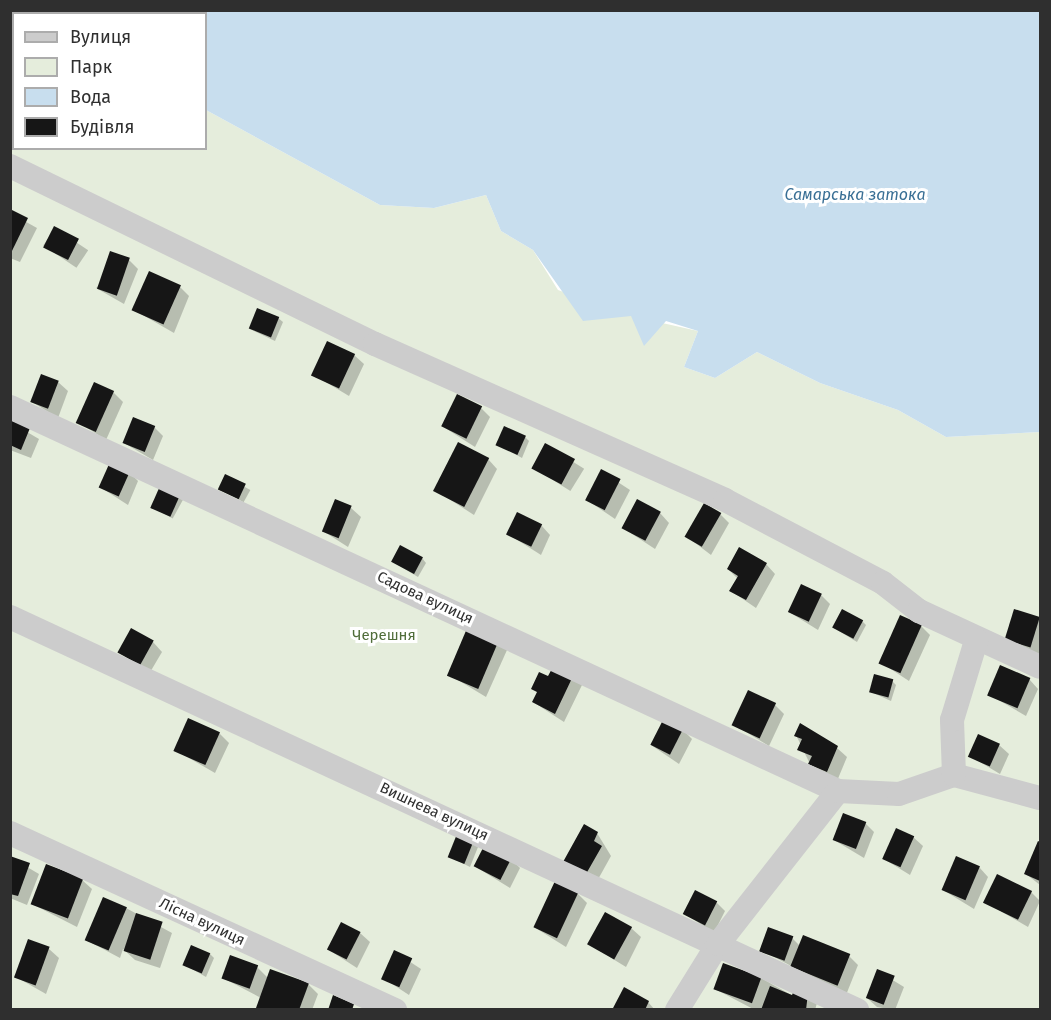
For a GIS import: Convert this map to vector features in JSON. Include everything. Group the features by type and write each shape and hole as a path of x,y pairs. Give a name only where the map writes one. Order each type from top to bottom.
{"lane":[{"path":"10,166 375,344 725,500 883,584 919,611 976,641 1041,667"},
{"name":"Садова вулиця","path":"10,407 838,791"},
{"name":"Вишнева вулиця","path":"10,617 857,1010"},
{"path":"954,776 952,720 976,641"},
{"path":"677,1010 718,944 838,791 899,794 954,776 1041,798"},
{"name":"Лісна вулиця","path":"10,833 395,1010"}],"green space":[{"name":"Черешня","path":"10,11 20,12 12,12 12,150 207,150 207,111 380,205 434,208 486,195 501,231 533,250 558,290 631,316 698,331 684,367 715,378 757,352 820,383 898,410 946,437 1040,432 1040,1009 11,1009"}],"water":[{"name":"Самарська затока","path":"25,11 1040,11 1040,432 946,437 898,410 820,383 757,352 715,378 684,367 698,331 666,321 644,346 631,316 583,321 533,250 501,231 486,195 434,208 380,205 207,111 207,12"}],"building":[{"path":"10,209 28,218 10,255"},
{"path":"54,226 79,239 68,260 43,247"},
{"path":"110,251 130,258 117,296 97,289"},
{"path":"149,271 181,285 163,325 132,310"},
{"path":"257,308 279,317 271,337 249,328"},
{"path":"327,341 355,354 339,389 311,375"},
{"path":"41,374 59,381 48,409 30,402"},
{"path":"94,382 114,391 96,432 76,423"},
{"path":"457,394 482,406 466,439 441,426"},
{"path":"133,417 155,426 145,452 123,443"},
{"path":"10,420 30,428 21,450 10,445"},
{"path":"504,426 526,436 517,455 495,445"},
{"path":"458,442 489,458 464,507 433,491"},
{"path":"545,443 575,459 561,485 531,469"},
{"path":"110,462 130,471 119,497 99,488"},
{"path":"601,469 621,479 605,510 585,500"},
{"path":"225,474 246,484 239,499 218,489"},
{"path":"160,486 180,495 170,517 150,508"},
{"path":"335,499 352,506 339,538 322,531"},
{"path":"637,499 661,512 645,541 622,528"},
{"path":"704,503 721,513 702,547 684,537"},
{"path":"517,512 542,524 531,547 506,534"},
{"path":"400,545 423,557 414,574 391,562"},
{"path":"739,547 767,563 746,600 729,591 738,576 727,569"},
{"path":"801,584 822,594 809,622 788,612"},
{"path":"842,609 863,620 853,639 832,628"},
{"path":"1014,609 1040,617 1030,647 1005,640"},
{"path":"900,615 922,625 900,673 878,663"},
{"path":"468,626 499,639 478,689 447,676"},
{"path":"131,628 154,641 140,665 117,652"},
{"path":"554,665 574,674 555,714 532,702 537,692 531,689 539,672 548,676"},
{"path":"1000,665 1030,678 1017,708 987,695"},
{"path":"874,674 893,679 888,698 869,692"},
{"path":"748,690 776,703 760,738 732,725"},
{"path":"188,718 220,732 205,765 173,751"},
{"path":"664,718 684,728 670,755 650,745"},
{"path":"800,723 838,746 827,772 808,764 812,756 797,750 802,739 794,736"},
{"path":"978,734 1000,744 990,767 968,757"},
{"path":"843,813 866,822 856,849 833,840"},
{"path":"584,824 598,832 594,841 602,846 586,874 563,862"},
{"path":"896,828 914,836 900,867 882,859"},
{"path":"457,834 474,841 464,864 448,857"},
{"path":"1038,841 1040,842 1040,881 1024,874"},
{"path":"485,844 512,858 500,880 474,866"},
{"path":"10,856 30,863 18,896 10,894"},
{"path":"956,856 980,866 965,900 942,890"},
{"path":"46,864 83,878 68,918 31,904"},
{"path":"997,874 1032,891 1018,920 983,903"},
{"path":"555,881 579,892 557,938 533,927"},
{"path":"695,890 717,901 705,925 683,914"},
{"path":"103,897 127,907 109,950 85,940"},
{"path":"605,912 632,927 614,959 587,944"},
{"path":"136,913 163,922 150,960 124,951"},
{"path":"341,922 361,932 347,960 327,950"},
{"path":"768,927 793,936 784,961 759,951"},
{"path":"803,935 850,954 838,986 790,967"},
{"path":"28,939 50,947 36,985 14,978"},
{"path":"191,945 210,953 202,973 182,965"},
{"path":"394,950 412,958 399,987 381,979"},
{"path":"230,955 258,965 250,989 221,978"},
{"path":"723,963 762,977 752,1003 713,989"},
{"path":"270,969 309,983 299,1010 256,1008"},
{"path":"877,969 895,976 884,1005 866,998"},
{"path":"770,986 792,995 795,988 808,993 806,1010 761,1010"},
{"path":"624,987 649,1001 645,1010 612,1010"},
{"path":"333,995 354,1004 352,1010 328,1010"}]}
